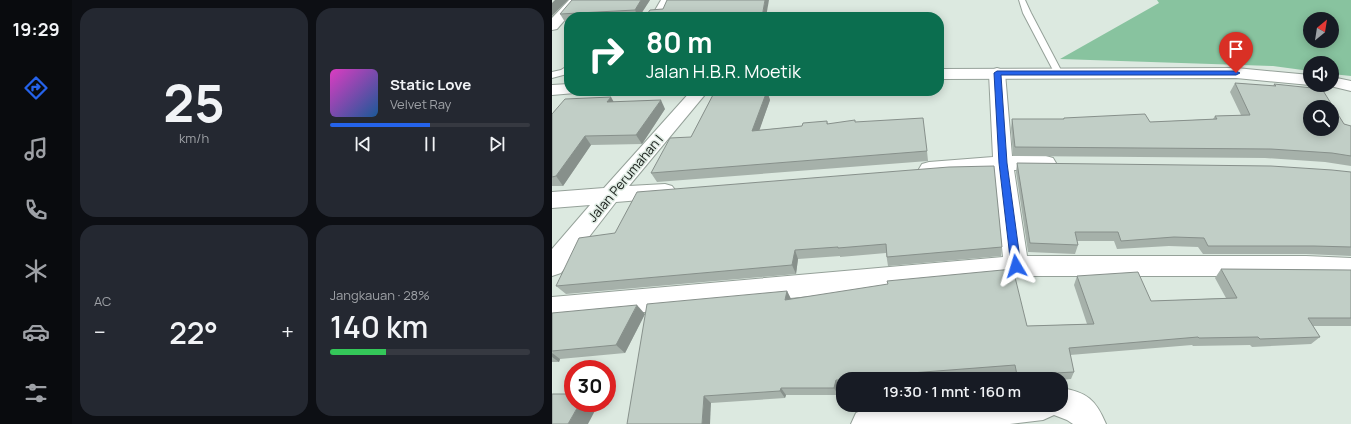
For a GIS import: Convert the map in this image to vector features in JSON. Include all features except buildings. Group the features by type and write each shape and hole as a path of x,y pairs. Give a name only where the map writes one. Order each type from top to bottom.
{"street":[{"path":"565,12 576,0"},
{"path":"661,12 667,0"},
{"path":"552,27 564,14"},
{"path":"552,27 564,28"},
{"path":"997,73 1003,163 1016,266"},
{"path":"944,74 1236,73 1303,79"},
{"path":"1339,83 1351,86"},
{"path":"552,90 564,89"},
{"name":"Jalan Perumahan I","path":"552,266 609,196 696,96"},
{"path":"909,171 1003,163 1067,164"},
{"path":"552,200 680,190"},
{"path":"552,309 1016,266 1306,266 1351,268"},
{"path":"1068,404 1076,406 1083,412 1090,424"},
{"path":"866,424 978,412"}],"lane":[{"path":"1022,0 1027,13 1059,74"},
{"path":"552,75 564,72"}],"green space":[{"path":"1157,0 1351,0 1351,76 1339,75 1339,56 1303,56 1303,70 1273,66 1060,59 1159,3"}],"route":[{"path":"1016,266 1003,163 997,73 1236,73"}]}
